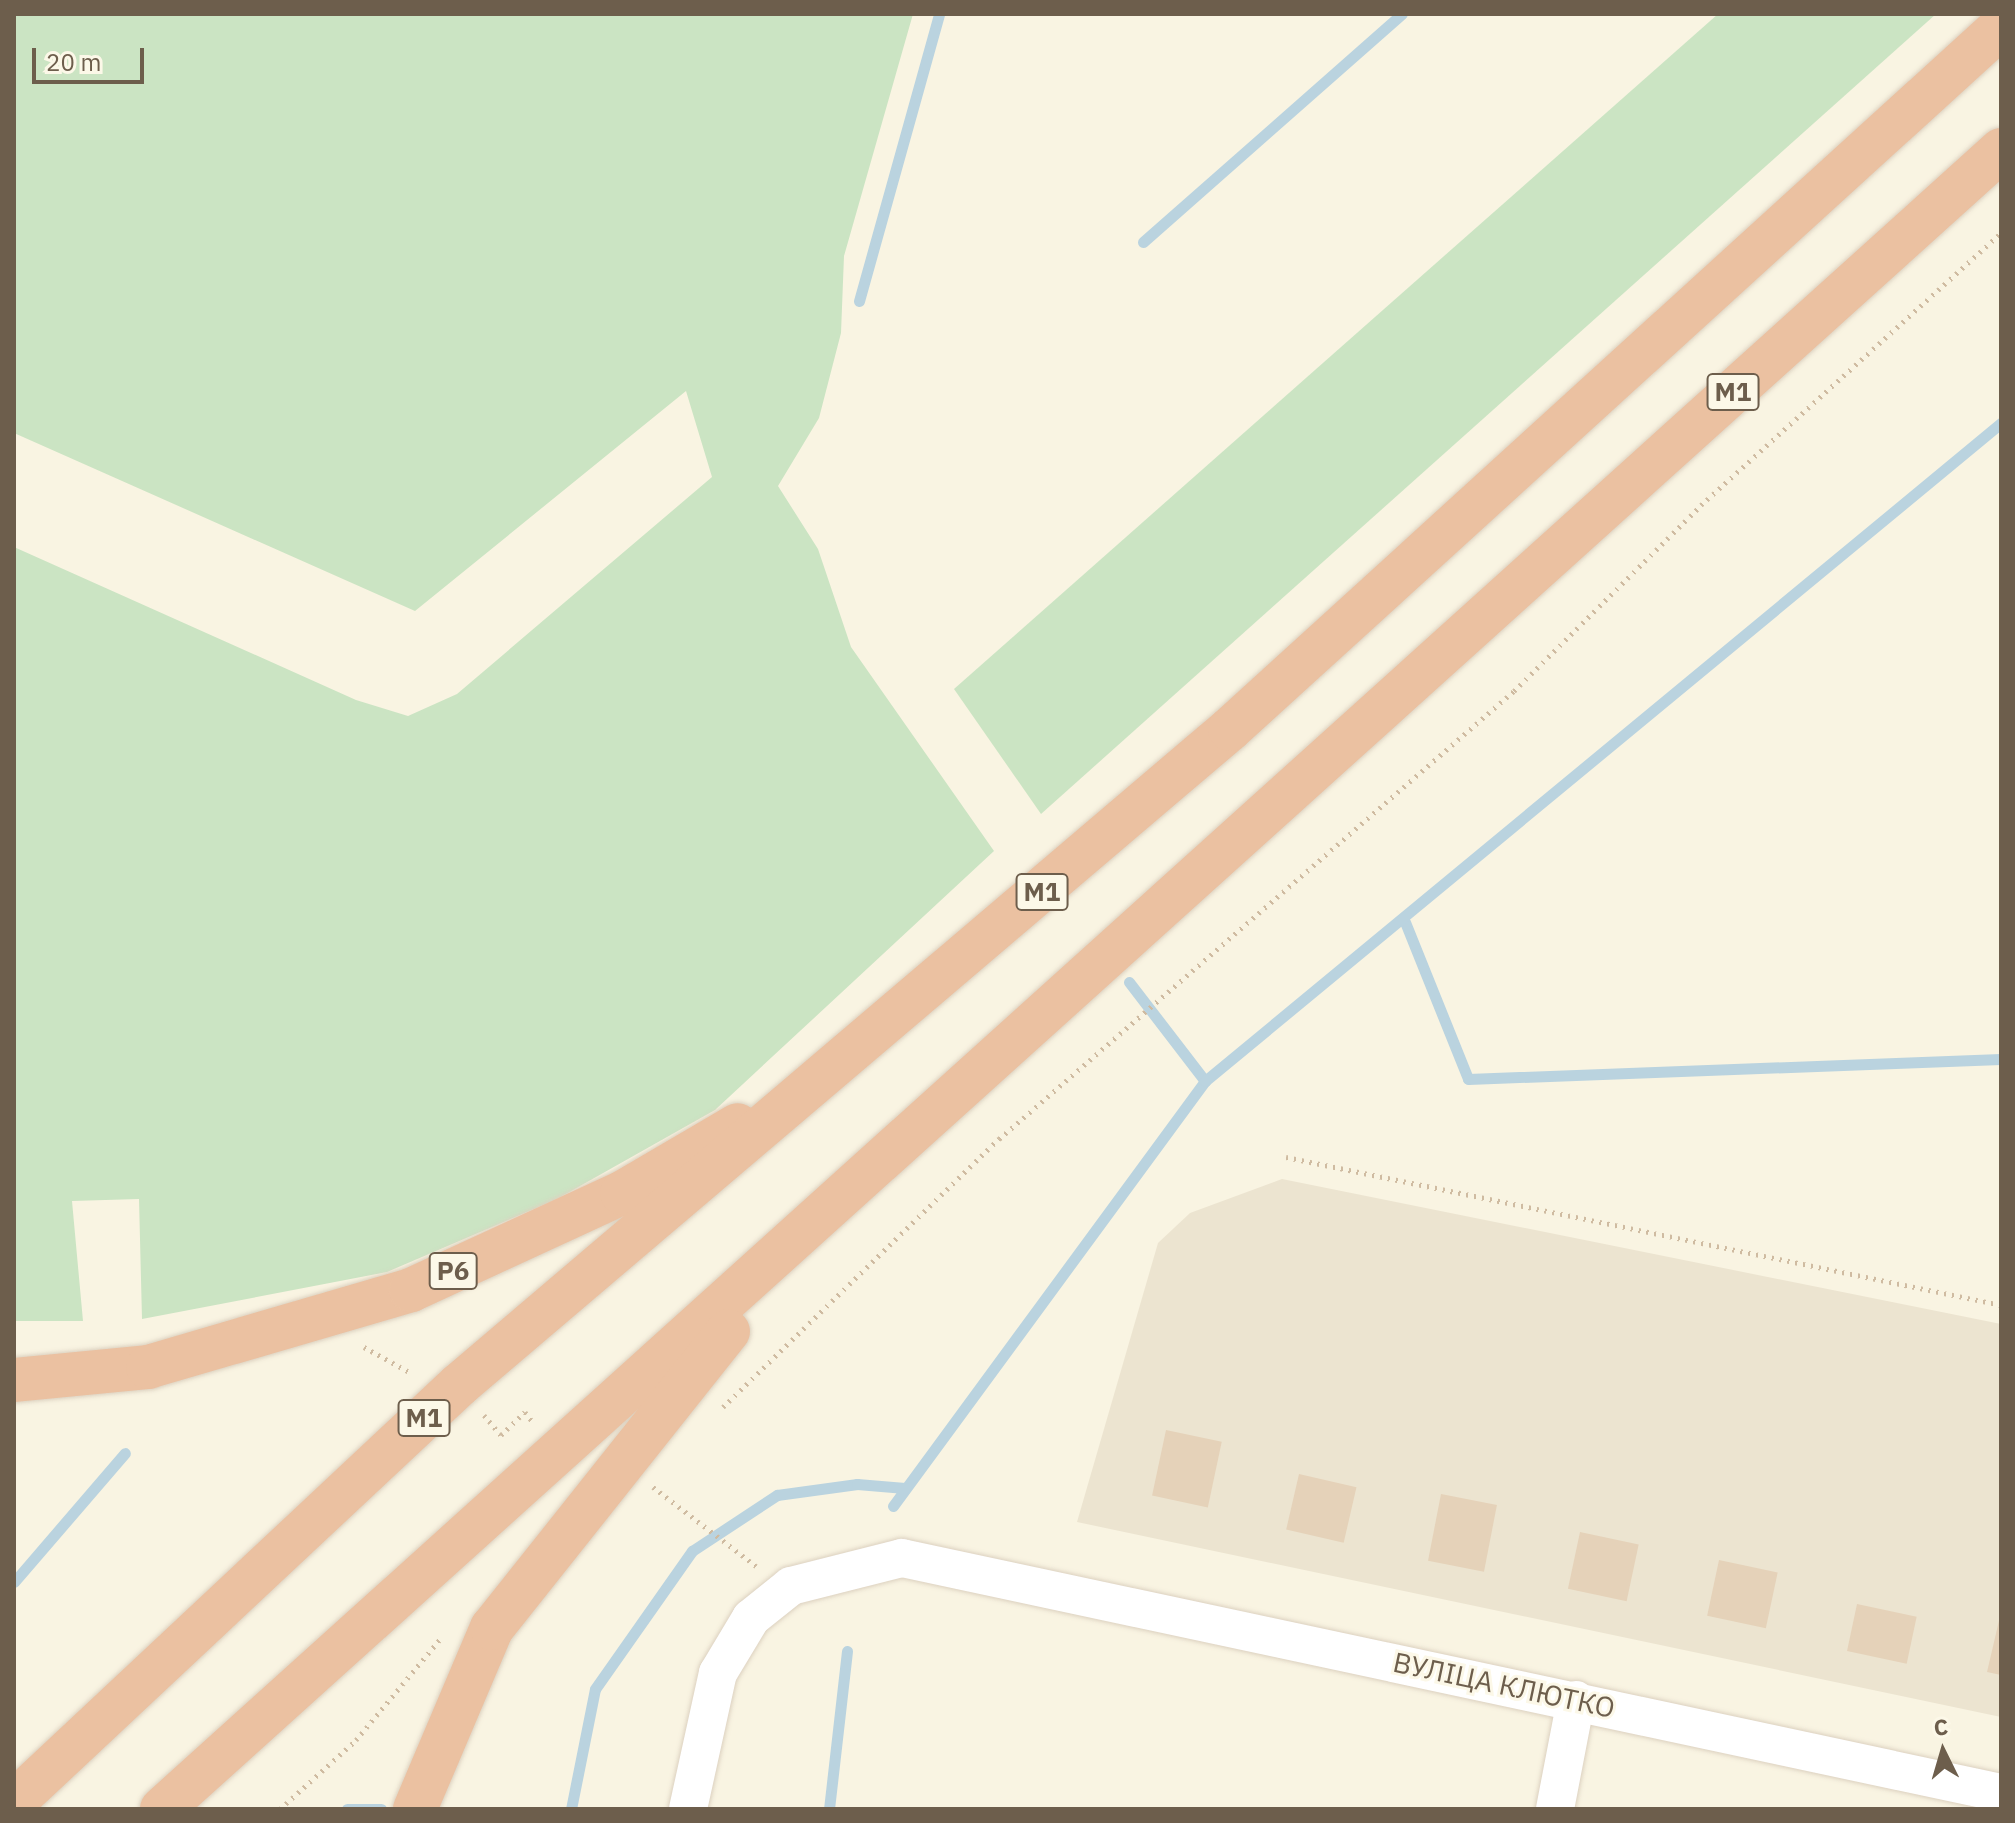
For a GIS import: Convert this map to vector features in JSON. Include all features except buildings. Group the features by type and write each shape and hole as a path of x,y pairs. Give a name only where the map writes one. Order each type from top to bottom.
{"highway":[{"name":"М1","path":"14,1802 459,1385 853,1056 1287,678 2001,27"},
{"name":"М1","path":"162,1809 825,1216 2001,150"},
{"name":"Р6","path":"14,1380 148,1367 411,1290 622,1193 853,1056"},
{"path":"415,1809 492,1628 602,1482 825,1216"}],"street":[{"name":"ВУЛІЦА КЛЮТКО","path":"688,1809 718,1673 751,1618 791,1586 902,1558 1007,1577 1576,1700 1957,1796 2001,1793"},
{"path":"1555,1809 1576,1700"}],"path":[{"path":"716,1414 999,1139 1514,691 1701,505 2001,233"},
{"path":"1286,1157 2001,1305"},
{"path":"312,1319 421,1379 444,1366 501,1435 525,1412 559,1453"},
{"path":"602,1482 634,1505 661,1477"},
{"path":"653,1487 693,1518 725,1549"},
{"path":"280,1809 356,1740 448,1630"}],"shaded area":[{"path":"1282,1179 2001,1324 2001,1717 1077,1522 1158,1243 1190,1213"}],"green space":[{"path":"14,14 913,14 844,256 841,333 819,418 778,486 818,549 851,647 994,851 715,1110 557,1199 387,1272 142,1319 139,1199 72,1201 83,1321 14,1321 14,547 356,700 408,716 457,694 712,477 686,391 415,611 14,433"},
{"path":"1718,14 1936,14 1041,814 954,689"}],"waterway":[{"path":"859,301 939,14"},
{"path":"1143,242 1402,14"},
{"path":"893,1506 1205,1081 2001,423"},
{"path":"1405,922 1468,1079 2001,1059"},
{"path":"1129,982 1205,1081"},
{"path":"14,1582 125,1453"},
{"path":"571,1809 595,1689 692,1551 777,1495 857,1484 905,1488"},
{"path":"829,1809 847,1651"},
{"path":"347,1809 381,1809"}]}
